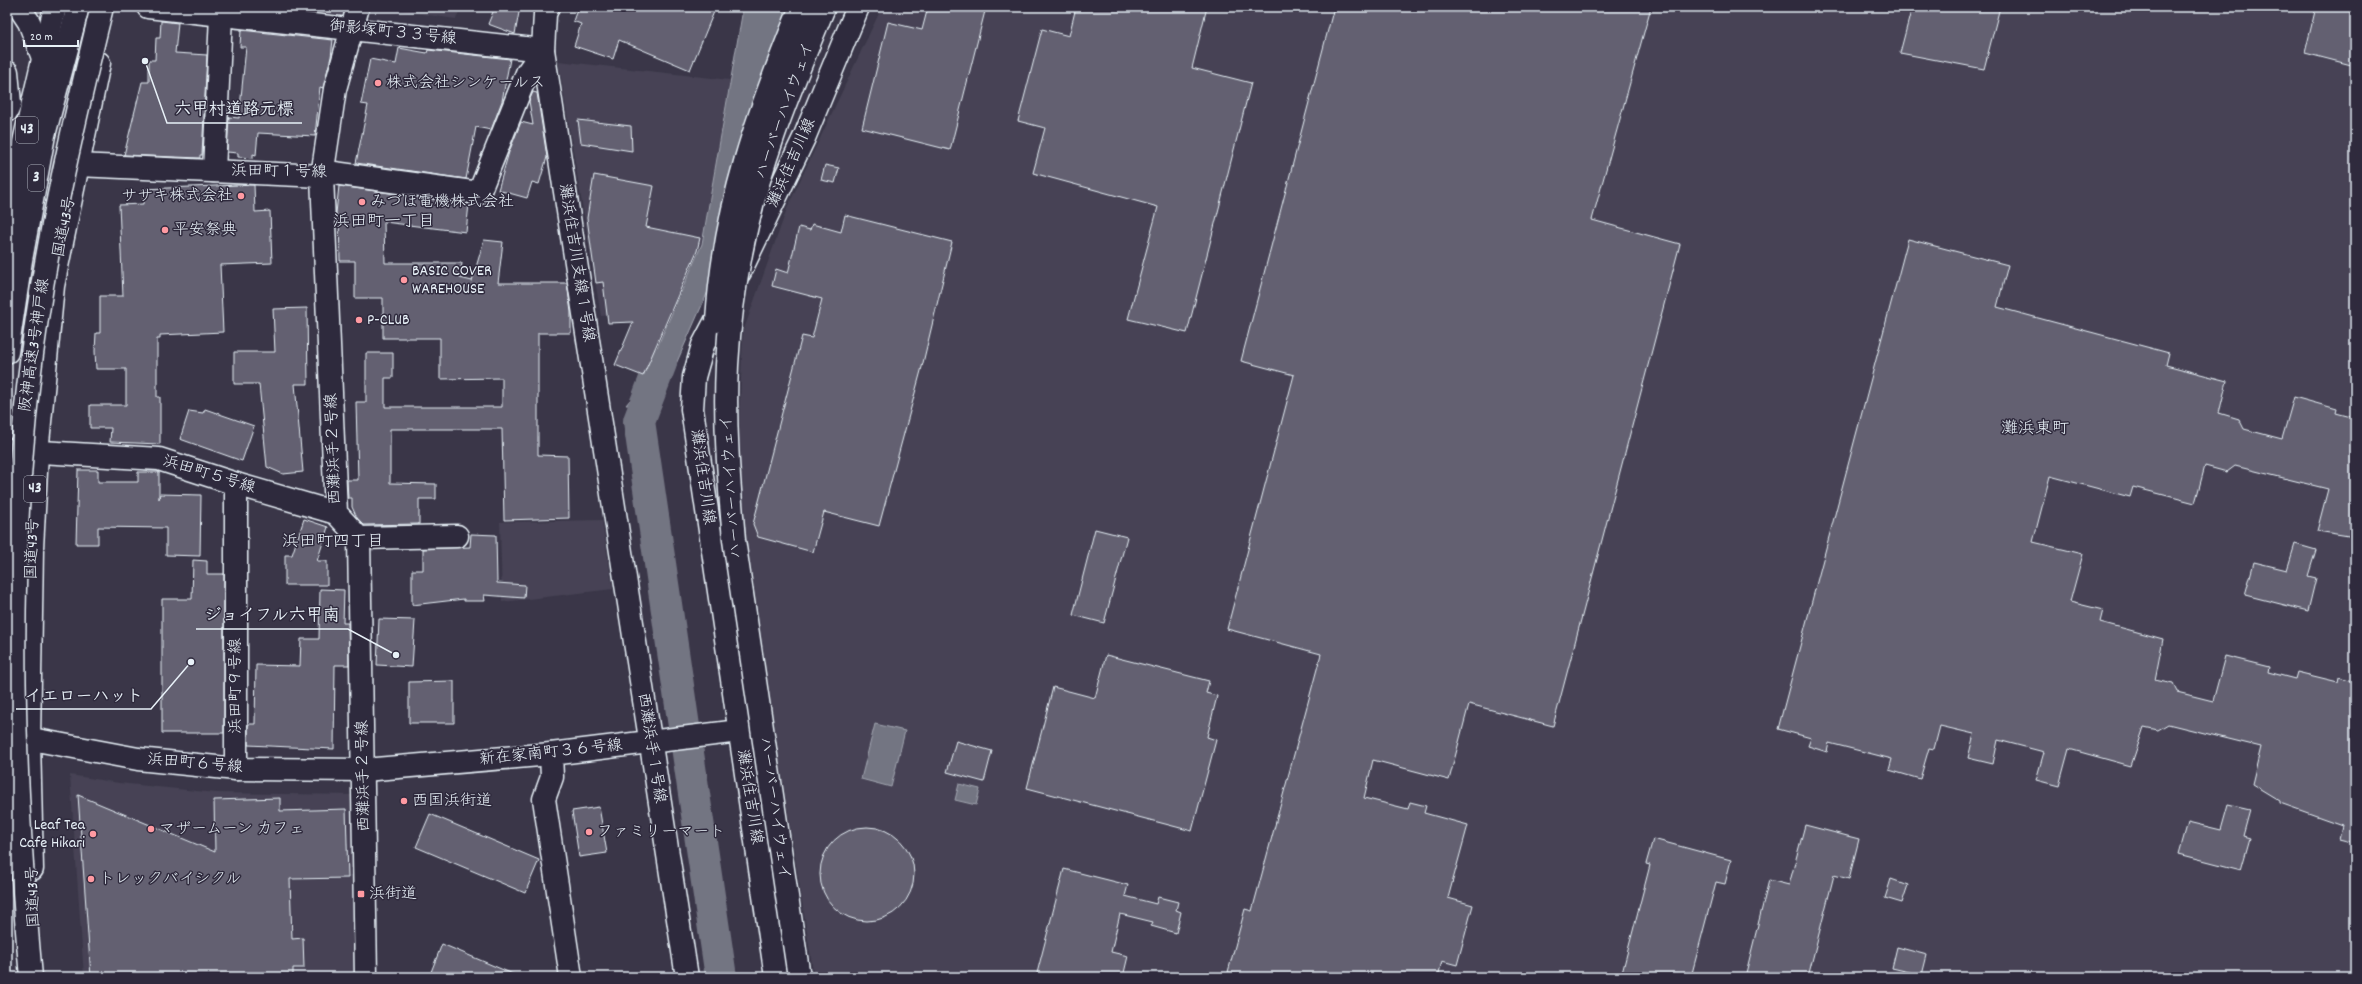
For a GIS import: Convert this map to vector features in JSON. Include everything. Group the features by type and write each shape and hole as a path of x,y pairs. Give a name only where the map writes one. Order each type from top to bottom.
{"main road":[{"path":"19,7 29,22 43,58"},
{"name":"43","path":"7,255 24,142 55,7"},
{"name":"阪神高速3号神戸線","path":"7,352 21,260 44,134 78,7"},
{"name":"阪神高速3号神戸線","path":"30,977 20,864 14,746 15,613 20,492 28,388 46,263 69,140 102,7"},
{"name":"国道43号","path":"41,977 34,926 29,740 32,548 37,453 53,286 77,164 111,7"},
{"name":"御影塚町３３号線","path":"148,7 543,50"},
{"name":"西灘浜手２号線","path":"358,7 335,89 322,176 336,513 359,538 364,770 366,977"},
{"name":"灘浜住吉川支線１号線","path":"548,7 544,14 543,50 616,519"},
{"name":"ハーバーハイウェイ","path":"788,977 724,542 714,395 718,310 728,227 735,193 762,103 801,7"},
{"name":"ハーバーハイウェイ","path":"799,977 734,540 728,473 727,386 732,313 752,210 774,134 824,7"},
{"name":"灘浜住吉川線","path":"776,977 692,409 694,377 703,345 765,224 804,138 858,7"},
{"path":"214,171 221,15"},
{"name":"浜田町１号線","path":"77,164 322,176 334,173 480,193 526,73 543,50"},
{"path":"7,72 10,104 7,112"},
{"name":"浜田町５号線","path":"7,450 37,453 159,459 236,484 336,513"},
{"name":"浜田町９号線","path":"236,484 236,769"},
{"name":"西灘浜手１号線","path":"616,519 687,977"},
{"path":"359,538 457,536"},
{"name":"新在家南町３６号線","path":"364,770 551,754 651,743 739,731"},
{"name":"浜田町６号線","path":"7,734 29,740 138,759 236,769 364,770"},
{"path":"551,754 552,777 544,799 571,977"}],"shaded area":[{"path":"215,7 352,7 350,13 342,19"},
{"path":"373,7 461,7 456,19"},
{"path":"882,7 2355,7 2355,977 814,977 742,526 739,423 743,332 788,206"},
{"path":"558,61 730,80 702,244 673,309 601,316"},
{"path":"602,520 613,589 502,602 500,522"},
{"path":"70,775 119,783 216,793 358,795 358,977 84,977"}],"water":[{"path":"741,7 833,7 658,405 626,405 639,389 702,244 742,15"},
{"path":"875,724 905,731 891,787 861,779"},
{"path":"959,784 980,789 976,805 955,800"}],"building":[{"path":"495,7 520,7 515,34 488,24"},
{"path":"578,7 716,7 690,70 619,40 613,59 574,46 581,24 573,21"},
{"path":"928,7 986,7 950,150 862,128 888,22 922,30"},
{"path":"1076,7 1207,7 1192,68 1251,83 1187,333 1128,319 1158,207 1033,173 1045,128 1018,121 1042,29 1069,36"},
{"path":"1334,7 1651,7 1592,220 1680,244 1553,726 1469,704 1449,780 1373,760 1364,798 1408,809 1410,802 1426,806 1424,813 1468,825 1448,898 1473,905 1457,965 1442,961 1438,977 1247,977 1228,972 1245,909 1252,911 1321,654 1227,629 1294,375 1241,361"},
{"path":"1912,7 2000,7 1984,69 1900,53"},
{"path":"2316,7 2355,7 2355,66 2305,53"},
{"path":"161,21 178,23 175,53 207,55 202,155 200,155 200,158 124,155 142,82 149,82 149,60 155,60 156,38 160,38"},
{"path":"241,30 333,40 331,57 323,88 320,87 315,136 258,133 256,155 253,154 253,158 238,157 238,153 227,152 229,117 239,118 246,47 240,47"},
{"path":"399,48 427,53 428,50 510,59 502,101 491,130 476,127 466,179 356,163 368,105 361,104 370,59 396,64"},
{"path":"533,92 537,93 547,157 539,184 532,182 527,198 498,190 509,152 521,122 533,125 529,101"},
{"path":"578,120 631,126 632,151 581,143"},
{"path":"825,165 839,168 835,183 821,180"},
{"path":"594,175 654,186 646,227 700,238 697,251 643,376 615,365 633,322 608,323 603,282 596,283 587,218"},
{"path":"254,185 255,212 270,211 272,263 220,265 223,332 160,335 160,339 157,339 157,397 160,397 160,444 110,442 111,428 90,428 90,405 126,405 126,369 96,369 95,351 96,333 100,333 100,296 123,296 119,205 143,204 143,189"},
{"path":"339,186 469,204 466,232 384,222 385,263 462,263 460,278 472,281 484,240 503,242 498,283 567,283 571,312 571,333 538,333 538,455 568,456 569,518 504,520 502,429 390,429 390,483 436,484 436,499 419,499 419,524 364,525 357,518 352,507 352,498 348,498 347,480 358,480 356,402 366,402 366,353 393,353 393,378 385,378 385,407 502,407 502,378 440,379 440,338 383,338 383,298 355,298 355,261 340,261 339,216 336,216"},
{"path":"845,215 952,242 922,367 879,526 824,512 813,552 758,537 753,524 802,336 812,338 822,299 772,286 776,269 788,273 799,227 810,230 812,224 841,232"},
{"path":"1908,239 2008,265 1997,307 2169,353 2166,365 2227,381 2219,413 2239,419 2244,429 2282,439 2294,397 2337,409 2336,413 2355,418 2355,537 2317,531 2328,489 2235,466 2227,472 2205,466 2195,503 2133,487 2130,497 2050,476 2033,542 2083,554 2070,602 2103,610 2100,622 2163,639 2155,680 2173,684 2177,692 2213,701 2225,656 2269,667 2268,672 2295,679 2297,672 2338,682 2339,677 2355,682 2355,843 2339,839 2342,825 2280,803 2280,801 2252,784 2261,747 2168,724 2158,730 2144,727 2131,766 2069,749 2059,786 2036,780 2044,752 1998,740 1993,764 1968,758 1974,734 1940,726 1934,749 1929,748 1920,779 1889,770 1892,759 1829,743 1827,752 1808,746 1811,738 1778,729"},
{"path":"307,308 308,384 295,384 303,472 283,474 267,467 259,384 234,384 234,352 275,352 273,309"},
{"path":"205,409 254,426 242,461 180,439 189,411 203,413"},
{"path":"78,470 98,470 98,482 138,482 138,472 159,472 159,499 160,494 201,495 200,556 166,555 166,528 98,527 98,544 76,544"},
{"path":"304,519 328,527 317,561 327,561 327,585 285,585 285,555 292,555"},
{"path":"1095,529 1127,537 1104,623 1073,615"},
{"path":"471,534 496,535 497,583 525,585 524,598 484,595 485,601 464,601 464,599 412,605 412,570 423,570 423,549 470,547"},
{"path":"2295,544 2316,550 2308,576 2316,578 2308,611 2245,595 2254,562 2287,570"},
{"path":"193,560 207,561 207,574 224,574 224,733 162,733 162,599 192,599"},
{"path":"320,589 344,590 343,623 348,623 349,665 335,665 334,749 248,745 248,724 255,724 256,665 300,666 301,639 319,639"},
{"path":"379,619 415,620 412,667 377,665"},
{"path":"1106,655 1209,681 1206,693 1217,696 1207,737 1216,740 1192,831 1027,788 1053,687 1095,698"},
{"path":"454,681 454,723 409,723 409,682"},
{"path":"956,741 992,751 984,782 947,772"},
{"path":"78,795 215,852 214,800 280,798 280,811 346,809 348,878 290,879 292,939 303,938 304,968 293,968 293,977 91,977"},
{"path":"2228,805 2250,810 2243,836 2250,838 2241,870 2179,854 2188,822 2221,830"},
{"name":"ファミリーマート","path":"599,807 607,853 579,857 572,811"},
{"path":"430,814 539,860 525,893 416,847"},
{"path":"1805,825 1859,839 1849,879 1834,875 1808,977 1745,977 1769,880 1789,885"},
{"path":"867,827 885,831 900,841 910,856 914,874 910,892 900,907 885,917 867,921 849,917 834,907 824,892 820,874 824,856 834,841 849,831"},
{"path":"1653,839 1731,860 1725,884 1716,882 1691,977 1621,977 1650,865 1646,864"},
{"path":"1064,869 1128,885 1125,896 1156,904 1158,897 1178,902 1176,910 1181,912 1176,933 1151,926 1153,922 1120,914 1111,952 1128,956 1123,977 1036,977"},
{"path":"1891,879 1908,885 1902,903 1885,898"},
{"path":"442,944 520,977 429,977"},
{"path":"1897,947 1927,955 1922,975 1892,968"}],"waterway":[{"path":"661,363 639,421 721,977"}],"place":[{"name":"六甲村道路元標","path":"145,61"},
{"name":"株式会社シンケールス","path":"378,83"},
{"name":"ササキ株式会社","path":"241,196"},
{"name":"みづほ電機株式会社","path":"362,202"},
{"name":"平安祭典","path":"165,230"},
{"name":"BASIC COVER WAREHOUSE","path":"404,280"},
{"name":"P-CLUB","path":"359,320"},
{"name":"ジョイフル六甲南","path":"396,655"},
{"name":"イエローハット","path":"191,662"},
{"name":"西国浜街道","path":"404,801"},
{"name":"マザームーン カフェ","path":"151,829"},
{"name":"ファミリーマート","path":"589,832"},
{"name":"Leaf Tea Cafe Hikari","path":"93,834"},
{"name":"トレックバイシクル","path":"91,879"},
{"name":"浜街道","path":"361,894"}],"district":[{"name":"浜田町一丁目","path":"384,223"},
{"name":"灘浜東町","path":"2035,430"},
{"name":"浜田町四丁目","path":"333,543"}]}
